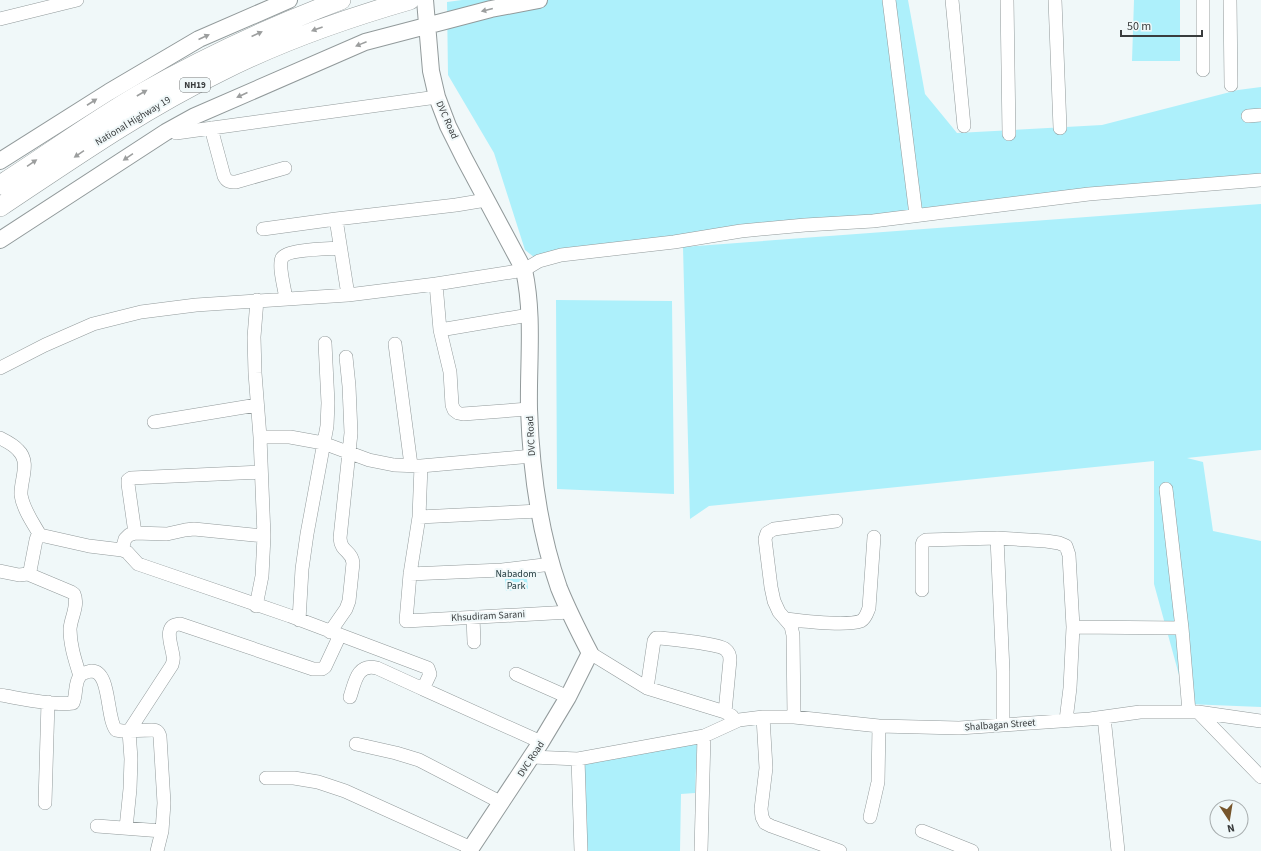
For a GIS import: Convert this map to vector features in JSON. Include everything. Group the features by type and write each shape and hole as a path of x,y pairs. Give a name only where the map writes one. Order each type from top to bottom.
{"highway":[{"name":"NH19","path":"0,185 75,135 147,91 244,40 299,16 342,0"},
{"name":"National Highway 19","path":"0,207 109,134 219,72 292,39 339,21 409,0"}],"main road":[{"path":"0,161 109,92 199,39 289,0"},
{"name":"DVC Road","path":"425,0 431,71 437,97 464,158 524,270 528,287 529,409 532,456 540,511 546,544 559,588 590,653 568,697 532,757 470,850"},
{"path":"0,240 166,132 195,116 365,42 491,9 539,0"}],"street":[{"path":"0,19 77,0"},
{"path":"889,0 916,215"},
{"path":"952,0 964,126"},
{"path":"1007,0 1009,134"},
{"path":"1055,0 1060,128"},
{"path":"1203,0 1203,70"},
{"path":"1230,0 1231,85"},
{"path":"176,133 437,97"},
{"path":"211,128 226,181 236,182 285,168"},
{"path":"0,368 44,345 93,324 141,312 196,305 348,295 436,284 524,270 539,261 561,255 641,247 741,231 873,221 1089,194 1261,180"},
{"path":"263,230 486,200"},
{"path":"336,219 348,295"},
{"path":"286,299 281,267 282,259 286,254 340,248"},
{"path":"436,284 440,330 450,372 452,405 454,410 458,414 463,414 529,409"},
{"path":"256,606 262,576 264,536 254,337 257,300"},
{"path":"440,330 529,315"},
{"path":"299,620 302,569 307,534 327,426 328,403 325,344"},
{"path":"395,344 416,466 419,517 410,574 502,570 552,564"},
{"path":"126,828 131,759 129,731 172,666 174,658 170,642 170,632 172,627 180,624 312,668 317,669 325,667 335,633 349,601 353,570 353,558 351,554 344,550 340,544 350,453 351,409 346,356"},
{"path":"154,422 257,405"},
{"path":"260,437 290,437 323,443 369,460 394,465 416,466 532,456"},
{"path":"0,438 19,450 24,460 21,497 40,535"},
{"path":"135,533 128,484 128,480 131,478 261,472"},
{"path":"1166,489 1193,712 1261,776"},
{"path":"419,517 540,511"},
{"path":"794,717 793,635 791,626 779,612 774,601 765,539 767,533 774,529 836,521"},
{"path":"122,550 125,539 129,535 135,533 167,534 194,529 264,536"},
{"path":"40,535 77,544 122,550 127,552 138,564 256,606 290,616 428,668 430,674 423,689"},
{"path":"28,574 30,571 37,536 40,535"},
{"path":"786,619 854,623 867,616 869,608 874,537"},
{"path":"922,590 922,545 926,540 997,538 1046,541 1059,543 1066,546 1069,554 1073,627 1070,688 1066,720"},
{"path":"997,538 1003,672 1003,725"},
{"path":"0,571 19,575 28,574 74,594 76,603 70,628 71,641 80,676"},
{"name":"Khsudiram Sarani","path":"410,574 406,621 570,612"},
{"path":"473,617 474,642"},
{"path":"1073,627 1182,628"},
{"path":"647,688 653,646 656,638 725,648 729,653 730,660 725,712"},
{"path":"590,653 647,688 725,712 739,720"},
{"path":"350,697 358,673 363,668 370,666 541,742"},
{"path":"0,695 66,704 72,702 75,698 77,682 80,676 87,672 94,671 103,679 113,726 116,730 156,730 160,737 164,804 162,831 157,851"},
{"path":"516,674 568,697"},
{"path":"45,803 48,702"},
{"name":"Shalbagan Street","path":"739,720 794,717 879,726 959,728 1090,719 1140,712 1193,712 1261,720"},
{"path":"1104,717 1119,851"},
{"path":"763,718 766,768 761,809 762,817 765,823 840,851"},
{"path":"532,757 555,759 578,758 704,736 739,720"},
{"path":"870,816 878,782 879,726"},
{"path":"701,851 704,736"},
{"path":"356,744 419,760 502,803"},
{"path":"578,758 582,851"},
{"path":"266,778 294,778 318,782 338,789 470,850"},
{"path":"97,826 162,831"},
{"path":"922,830 972,851"}],"green space":[{"path":"462,0 908,0 925,94 957,133 1102,125 1238,90 1261,87 1261,184 740,228 539,261 525,250 494,153 448,75 447,2"},
{"path":"1134,0 1180,0 1180,61 1132,61"},
{"path":"1261,204 1261,450 1187,458 1203,462 1213,531 1261,541 1261,707 1187,704 1154,584 1154,461 709,506 690,519 683,247"},
{"path":"556,300 672,301 674,494 557,489"},
{"name":"Nabadom Park","path":"526,568 528,589 506,591 504,570"},
{"path":"697,743 695,793 681,794 680,851 587,851 584,762"}]}
